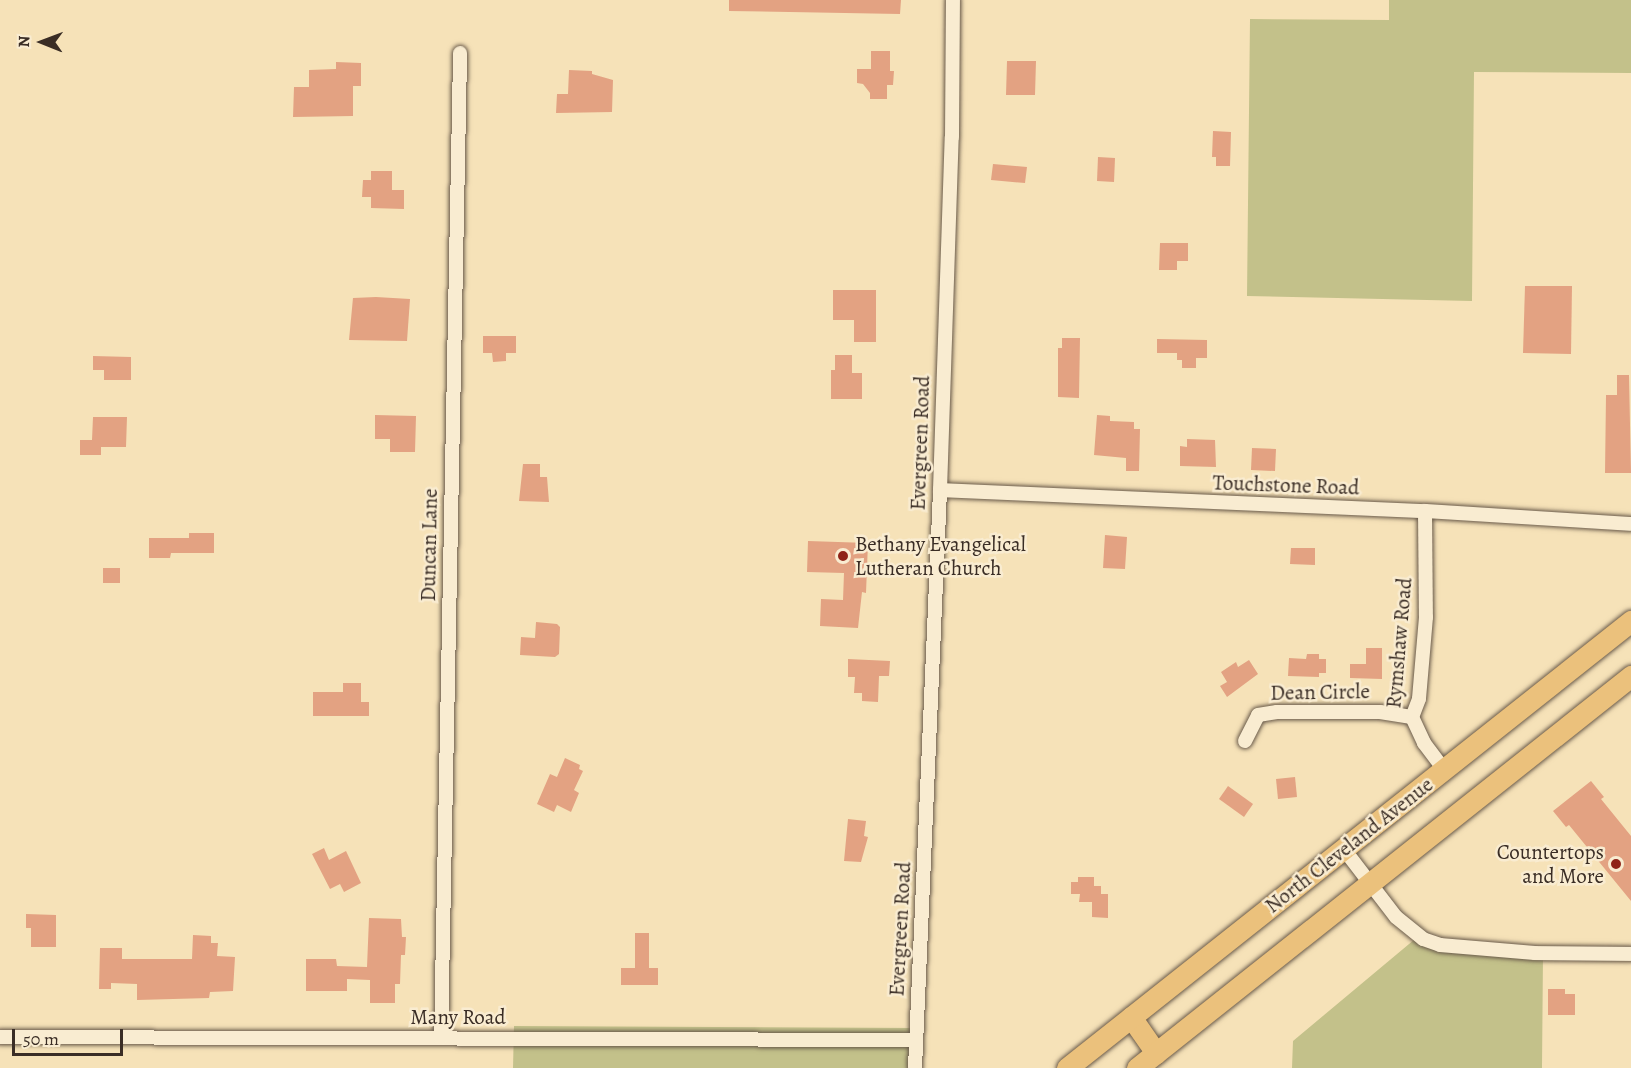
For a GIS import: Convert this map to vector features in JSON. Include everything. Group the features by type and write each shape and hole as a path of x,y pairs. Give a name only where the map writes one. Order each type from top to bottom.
{"main road":[{"name":"North Cleveland Avenue","path":"1067,1068 1631,621"},
{"name":"North Cleveland Avenue","path":"1137,1068 1631,676"},
{"path":"1131,1017 1156,1053"}],"street":[{"name":"Evergreen Road","path":"915,1068 940,490 952,137 953,0"},
{"name":"Duncan Lane","path":"441,1038 460,53"},
{"name":"Touchstone Road","path":"940,490 1425,511 1631,524"},
{"name":"Rymshaw Road","path":"1425,511 1426,617 1419,699 1412,717 1424,743 1444,770"},
{"name":"Dean Circle","path":"1245,741 1258,715 1268,713 1380,712 1412,717"},
{"path":"1343,848 1408,929 1440,945 1524,952 1631,954"},
{"name":"Many Road","path":"0,1037 916,1040"}],"shaded area":[{"path":"1389,0 1631,0 1631,73 1474,72 1472,301 1247,296 1250,19 1389,20"},
{"path":"1421,934 1457,949 1543,955 1542,1068 1292,1068 1293,1041"},
{"path":"514,1026 912,1028 911,1068 513,1068"}],"building":[{"path":"729,0 901,0 900,14 729,11"},
{"path":"871,51 890,51 890,71 894,71 893,85 887,85 887,99 870,99 870,93 863,84 857,83 857,69 871,69"},
{"path":"1007,61 1036,61 1035,95 1006,95"},
{"path":"336,62 361,63 361,86 353,86 353,116 293,117 294,87 309,87 309,70 336,69"},
{"path":"569,70 592,71 592,74 613,80 612,112 556,113 557,94 568,94"},
{"path":"1213,131 1231,132 1230,166 1216,166 1216,157 1212,157"},
{"path":"1098,157 1115,158 1114,182 1097,181"},
{"path":"993,164 1027,167 1025,183 991,180"},
{"path":"371,171 392,171 392,190 404,190 404,209 371,208 371,197 362,197 363,180 371,180"},
{"path":"1160,243 1188,243 1188,261 1177,261 1177,270 1159,270"},
{"path":"1525,286 1572,286 1571,354 1523,353"},
{"path":"833,290 876,290 876,342 854,342 854,320 833,320"},
{"path":"353,298 410,299 407,341 349,340"},
{"path":"483,336 516,336 516,353 506,353 506,361 493,362 492,353 483,353"},
{"path":"1062,338 1080,338 1079,398 1058,397 1058,348 1062,348"},
{"path":"1157,339 1207,340 1207,358 1196,358 1196,368 1182,368 1182,360 1177,360 1177,353 1157,353"},
{"path":"835,355 852,355 852,373 862,373 862,399 831,399 831,370 835,370"},
{"path":"93,356 131,357 131,380 104,380 104,370 93,370"},
{"path":"1617,375 1629,375 1631,473 1605,473 1606,395 1617,395"},
{"path":"375,415 416,416 415,452 390,452 390,439 375,439"},
{"path":"1097,415 1110,416 1110,421 1134,422 1134,429 1140,429 1139,471 1126,471 1126,458 1094,455"},
{"path":"93,417 127,417 126,447 101,447 101,455 80,455 80,440 92,440"},
{"path":"1187,439 1215,440 1216,467 1180,466 1180,446 1187,447"},
{"path":"1252,448 1276,449 1275,471 1251,470"},
{"path":"523,464 540,464 540,477 547,477 549,502 519,501"},
{"path":"189,533 214,533 214,553 171,553 170,558 149,558 149,538 189,538"},
{"path":"1105,535 1127,537 1125,569 1103,568"},
{"path":"808,541 868,543 866,593 862,592 858,628 820,626 821,599 843,600 844,573 807,572"},
{"path":"1291,548 1315,548 1315,565 1290,564"},
{"path":"103,568 120,568 120,583 103,583"},
{"path":"536,622 557,624 560,627 559,654 555,657 520,655 521,637 535,638"},
{"path":"1366,648 1382,648 1382,679 1350,678 1350,664 1366,664"},
{"path":"1307,654 1319,654 1319,659 1326,659 1326,673 1319,673 1319,677 1288,676 1289,658 1306,659"},
{"path":"848,659 890,661 889,676 879,676 878,702 862,701 862,693 854,693 855,677 848,677"},
{"path":"1249,660 1258,674 1227,697 1220,686 1227,682 1221,672 1236,662 1238,667"},
{"path":"343,683 361,683 361,702 369,702 369,716 313,716 313,692 343,692"},
{"path":"565,758 580,765 579,769 583,771 574,790 579,793 571,812 557,805 554,812 537,804 550,774 557,777"},
{"path":"1295,777 1297,797 1278,799 1276,779"},
{"name":"Countertops and More","path":"1591,781 1604,797 1601,799 1631,836 1631,901 1569,825 1566,827 1553,811"},
{"path":"1228,786 1253,804 1244,817 1219,799"},
{"path":"848,819 866,821 864,836 868,837 861,862 844,861"},
{"path":"324,848 329,860 346,851 361,883 344,892 340,884 330,889 312,854"},
{"path":"1078,877 1094,877 1094,886 1101,886 1101,894 1108,894 1108,918 1092,917 1092,902 1079,902 1080,894 1071,894 1071,882 1078,882"},
{"path":"26,914 56,915 56,947 31,947 31,928 26,928"},
{"path":"369,918 401,919 402,937 406,937 405,955 401,955 400,984 395,984 395,1003 370,1003 370,980 347,979 347,991 306,991 306,959 336,959 337,966 367,967"},
{"path":"635,933 649,933 649,968 658,968 658,985 621,985 621,968 635,968"},
{"path":"193,935 211,936 211,943 218,943 217,956 235,957 233,991 210,992 209,998 137,1000 137,984 111,983 111,989 99,989 100,948 122,948 122,959 192,959"},
{"path":"1548,989 1565,989 1565,994 1575,994 1575,1015 1548,1015"}],"place":[{"name":"Bethany Evangelical Lutheran Church","path":"843,556"},
{"name":"Countertops and More","path":"1616,864"}]}
